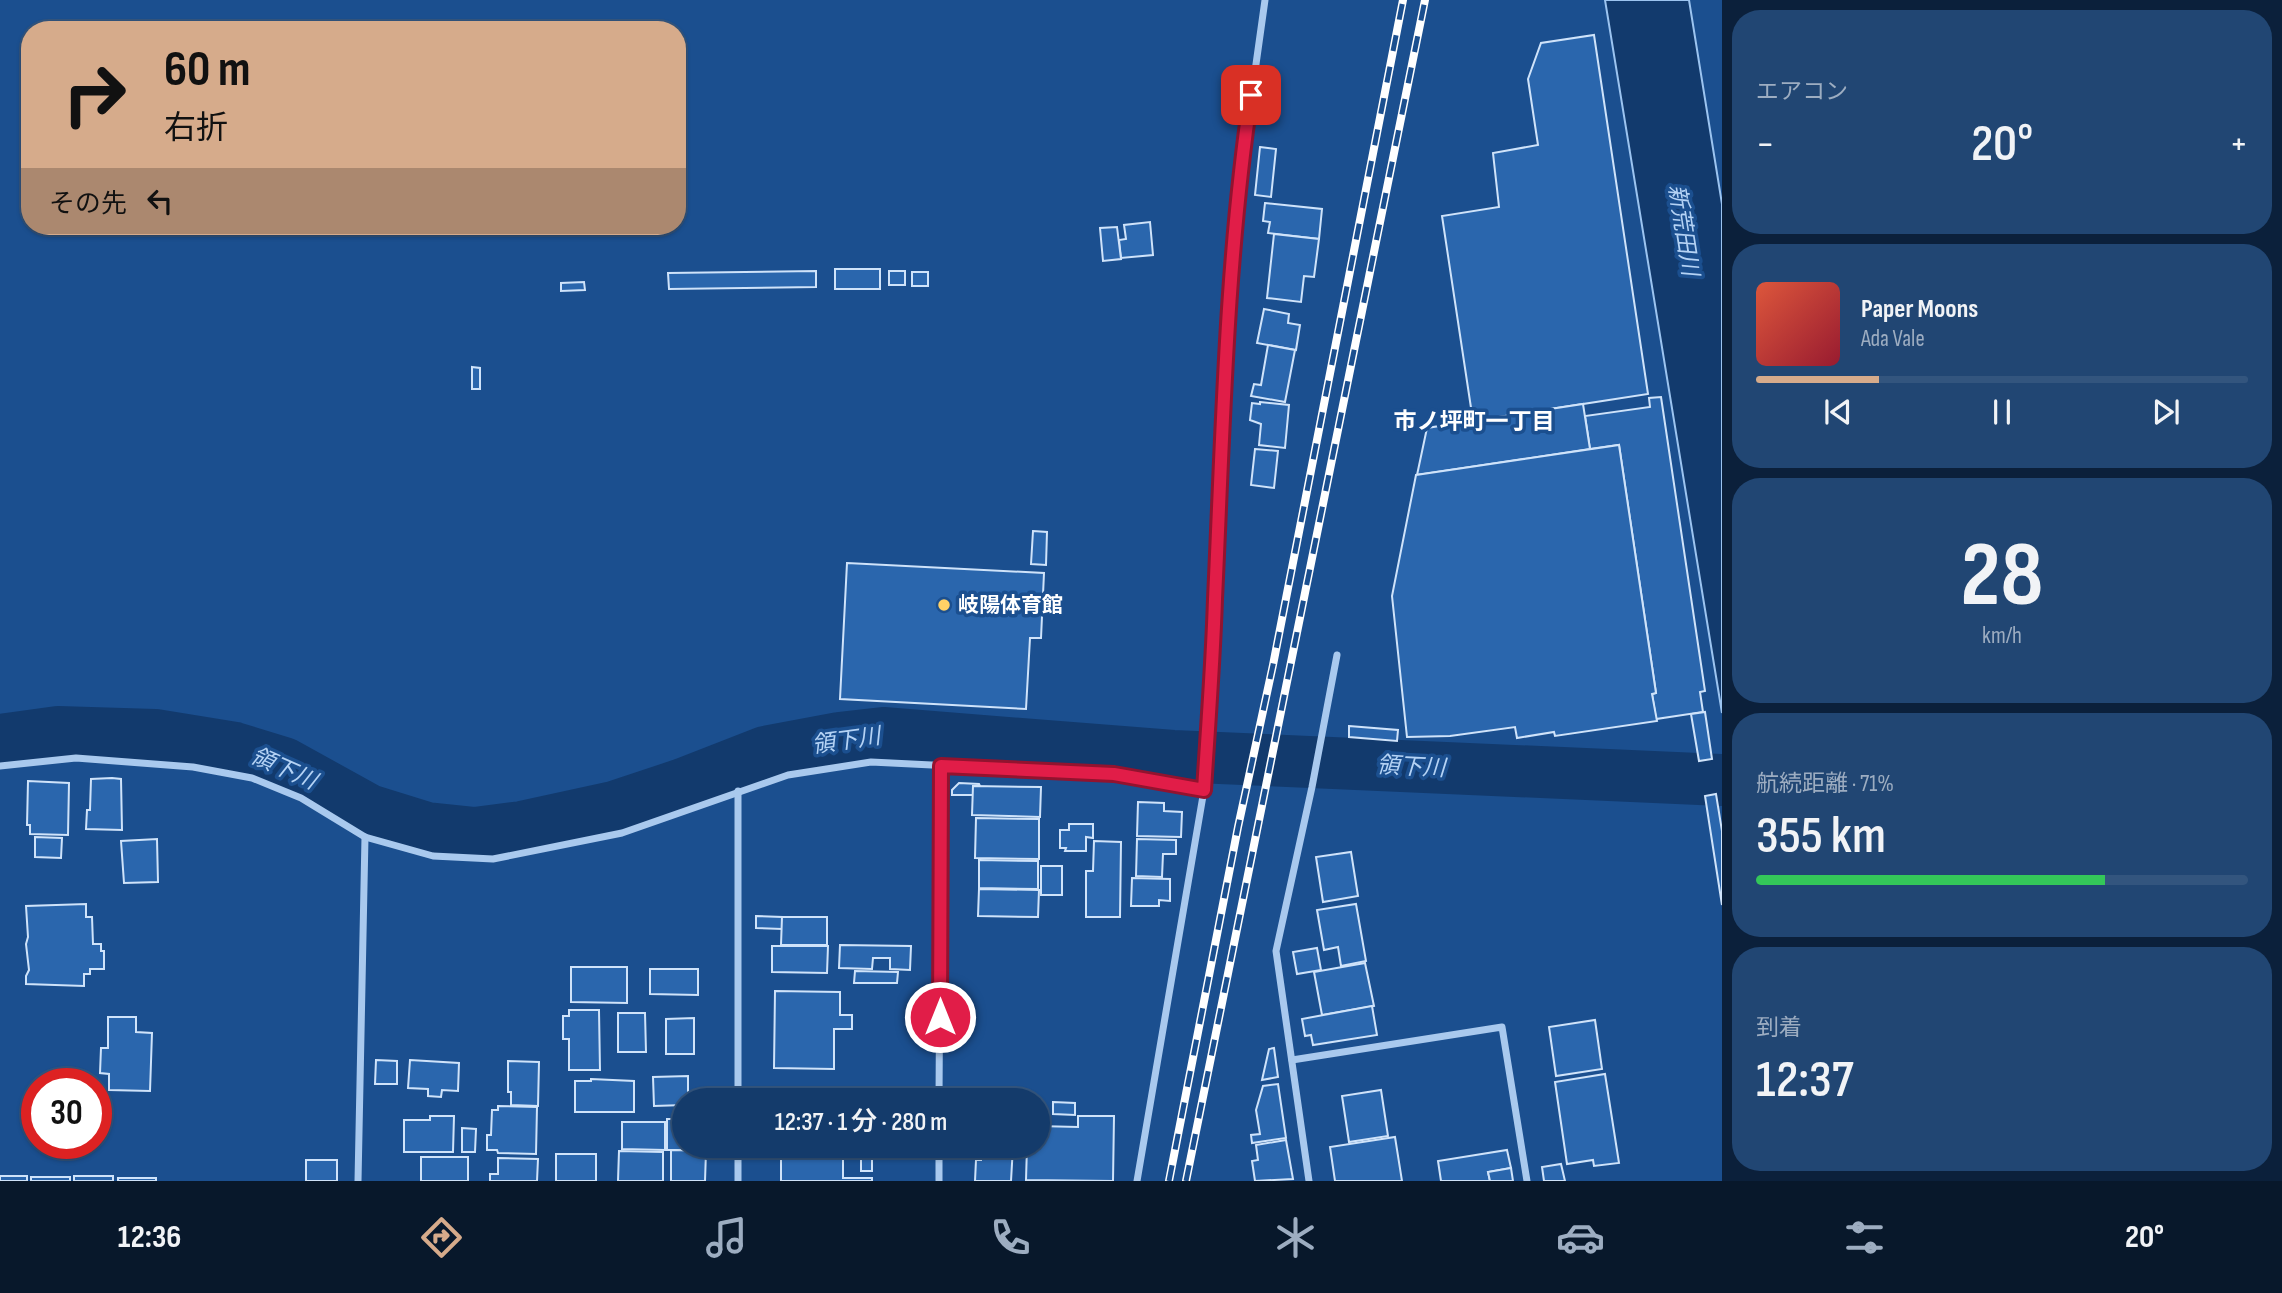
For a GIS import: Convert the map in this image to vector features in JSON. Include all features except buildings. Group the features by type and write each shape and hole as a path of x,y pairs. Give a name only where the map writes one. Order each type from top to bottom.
{"street":[{"path":"1137,1181 1204,790 1234,221 1265,0"},
{"path":"1309,1181 1276,951 1312,788 1337,655"},
{"path":"0,766 76,758 193,767 252,778 301,798 365,836 433,856 493,859 622,833 788,775 871,762 1114,774 1204,790"},
{"path":"939,1088 941,766"},
{"path":"738,791 738,1088"},
{"path":"358,1181 365,836"},
{"path":"1292,1060 1502,1027 1527,1181"},
{"path":"738,1158 738,1181"},
{"path":"939,1158 939,1181"}],"water":[{"name":"新荒田川","path":"1605,0 1689,0 1722,204 1722,713"}],"waterway":[{"name":"領下川","path":"0,740 58,732 155,735 235,748 284,763 369,810 427,828 475,833 522,827 614,807 765,752 883,733 1173,756 1722,780"}],"railway":[{"path":"1169,1181 1403,0"},
{"path":"1186,1181 1425,0"}],"place":[{"name":"岐陽体育館","path":"944,605"}],"district":[{"name":"市ノ坪町一丁目","path":"1474,421"}],"route":[{"path":"940,1017 941,766 1114,774 1204,790 1234,221 1251,95"}]}
